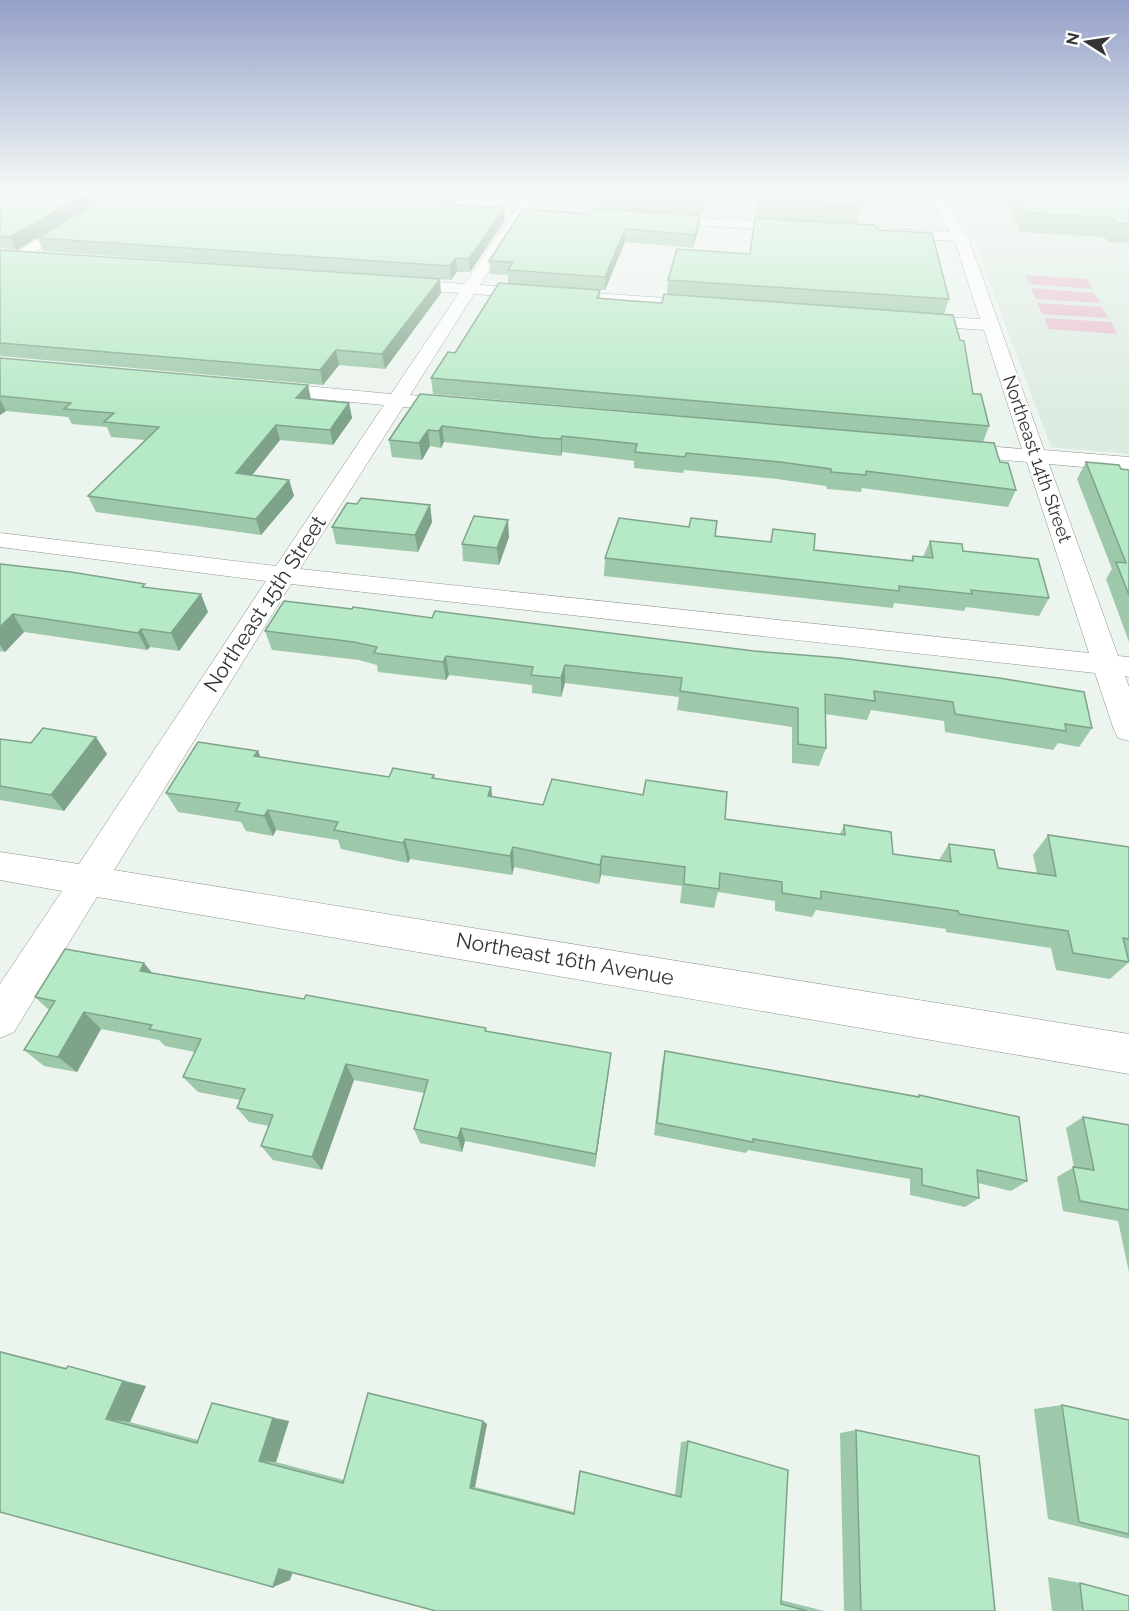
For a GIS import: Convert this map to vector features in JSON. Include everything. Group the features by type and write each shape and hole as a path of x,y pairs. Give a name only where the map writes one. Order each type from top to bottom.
{"street":[{"name":"Northeast 15th Street","path":"0,1019 284,574 484,267"},
{"name":"Northeast 14th Street","path":"971,267 1036,456 1118,665 1129,730"},
{"path":"376,282 730,307"},
{"path":"896,319 991,325"},
{"path":"245,386 480,407"},
{"path":"930,447 1129,464"},
{"path":"0,540 284,574 1118,665"},
{"name":"Northeast 16th Avenue","path":"0,866 1129,1054"}],"shaded area":[{"path":"984,267 1129,267 1129,454 1051,447"},
{"path":"1025,275 1087,279 1092,289 1030,284"},
{"path":"1031,288 1094,293 1100,303 1036,299"},
{"path":"1037,303 1102,307 1108,318 1042,314"},
{"path":"1044,318 1111,322 1117,334 1049,329"}],"building":[{"path":"0,267 261,267 440,279 382,354 336,350 320,370 0,343"},
{"path":"510,267 609,267 605,277 508,270"},
{"path":"672,267 941,267 949,299 668,280"},
{"path":"499,283 600,290 597,298 633,301 662,303 664,294 953,315 960,340 964,341 973,394 981,394 989,426 431,378 448,352 455,353"},
{"path":"0,358 308,385 296,398 349,403 330,430 276,425 236,473 289,480 256,519 88,496 159,427 104,422 114,413 64,409 71,403 0,396"},
{"path":"420,394 994,443 1000,462 1008,463 1016,490 866,471 866,475 831,472 831,469 780,462 686,453 685,457 635,452 637,444 562,436 561,439 543,438 442,426 439,431 428,430 419,443 389,440"},
{"path":"1086,462 1119,465 1121,469 1129,470 1129,595 1116,562 1126,563"},
{"path":"361,498 430,505 415,535 332,527 347,503 357,504"},
{"path":"474,516 508,520 497,548 462,544"},
{"path":"619,518 689,527 691,518 717,521 715,536 771,542 773,529 815,534 814,550 913,561 913,556 933,558 930,541 962,544 963,551 1038,559 1049,598 971,590 972,594 899,586 899,591 605,558"},
{"path":"0,564 71,572 145,584 142,587 201,594 171,633 141,629 138,633 13,614 0,627"},
{"path":"284,601 352,609 353,607 432,618 435,611 754,651 840,658 999,678 1084,692 1092,728 1065,724 1066,731 955,714 953,702 874,691 875,701 825,694 826,748 798,744 798,708 680,691 682,678 565,665 561,678 531,675 533,667 446,656 443,662 374,653 377,647 354,642 265,631"},
{"path":"43,728 96,737 51,795 0,786 0,739 31,743"},
{"path":"198,742 258,751 254,756 389,777 393,768 434,775 432,778 491,787 488,796 543,805 552,779 643,795 646,780 727,792 725,819 845,835 844,825 891,832 893,854 951,862 949,844 994,850 998,868 1056,876 1048,835 1129,847 1129,939 1123,938 1129,962 1073,953 1068,931 959,914 958,911 821,891 821,899 782,893 782,882 720,873 719,889 684,884 685,867 602,856 600,865 513,847 510,856 405,839 403,843 334,830 338,822 268,810 264,816 236,811 240,803 166,793"},
{"path":"65,949 144,963 140,971 304,999 306,995 486,1028 485,1031 611,1053 596,1154 461,1128 458,1138 414,1129 428,1080 346,1064 312,1157 261,1146 273,1115 237,1108 245,1089 183,1077 201,1039 149,1029 152,1025 84,1012 58,1057 24,1050 55,1001 35,997"},
{"path":"665,1051 919,1097 919,1095 1019,1117 1027,1181 977,1170 979,1198 922,1185 922,1169 753,1139 753,1142 657,1123"},
{"path":"1083,1117 1129,1125 1129,1210 1080,1201 1073,1167 1094,1170"},
{"path":"0,1352 66,1369 68,1366 123,1381 106,1419 197,1443 212,1403 273,1418 259,1461 343,1483 368,1393 483,1421 470,1488 574,1514 580,1471 681,1497 688,1441 788,1470 781,1604 807,1611 436,1611 279,1569 273,1587 0,1512"},
{"path":"1062,1405 1129,1420 1129,1534 1079,1522"},
{"path":"856,1430 979,1456 995,1611 861,1611"},
{"path":"1080,1583 1129,1596 1129,1611 1083,1611"}]}
